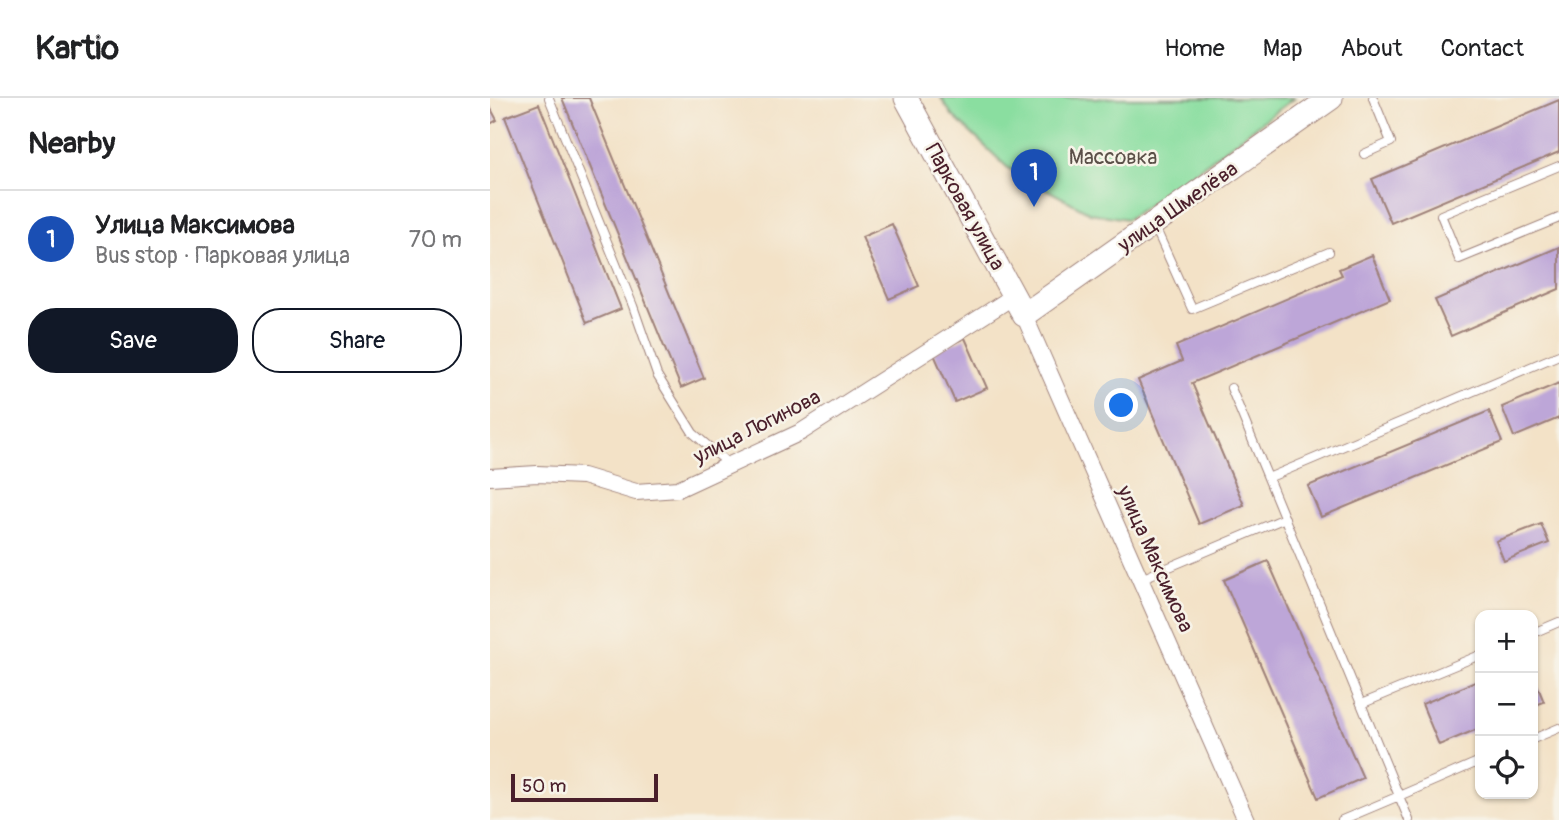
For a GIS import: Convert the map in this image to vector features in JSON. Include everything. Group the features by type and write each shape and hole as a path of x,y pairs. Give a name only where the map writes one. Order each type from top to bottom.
{"main road":[{"name":"Парковая улица","path":"906,98 1019,305"},
{"name":"улица Шмелёва","path":"1019,305 1154,224 1331,98"}],"street":[{"name":"улица Логинова","path":"490,477 537,474 583,476 636,492 678,489 800,432 1019,305"},
{"name":"улица Максимова","path":"1019,305 1247,820"}],"lane":[{"path":"550,98 634,306 657,375 692,433 731,466"},
{"path":"1364,154 1391,142 1373,98"},
{"path":"1559,166 1441,215 1459,259 1559,218"},
{"path":"1154,224 1192,309 1329,252"},
{"path":"1268,478 1559,355"},
{"path":"1231,388 1409,820"},
{"path":"1141,579 1285,518"},
{"path":"1538,631 1559,622"},
{"path":"1361,704 1475,657"},
{"path":"1538,737 1559,728"},
{"path":"1342,820 1475,763"}],"green space":[{"name":"Массовка","path":"941,98 1294,98 1127,219 1090,213 1009,169 952,115"}],"building":[{"path":"562,98 589,98 704,378 681,388"},
{"path":"1559,100 1559,152 1391,223 1372,179"},
{"path":"539,104 621,309 587,323 505,117"},
{"path":"490,107 497,120 490,124"},
{"path":"892,224 919,286 889,299 862,237"},
{"path":"1559,247 1559,289 1451,336 1435,300"},
{"path":"1372,255 1390,299 1192,383 1244,505 1199,524 1138,380 1182,361 1176,346 1342,275 1339,269"},
{"path":"965,338 987,388 955,402 933,352"},
{"path":"1559,383 1559,418 1514,437 1502,407"},
{"path":"1489,411 1502,442 1321,517 1308,486"},
{"path":"1541,524 1549,543 1504,561 1496,541"},
{"path":"1268,561 1363,778 1318,798 1224,580"},
{"path":"1475,682 1475,730 1439,745 1422,704"},
{"path":"1538,687 1544,702 1538,704"}],"place":[{"name":"Улица Максимова","path":"1034,207"}]}
